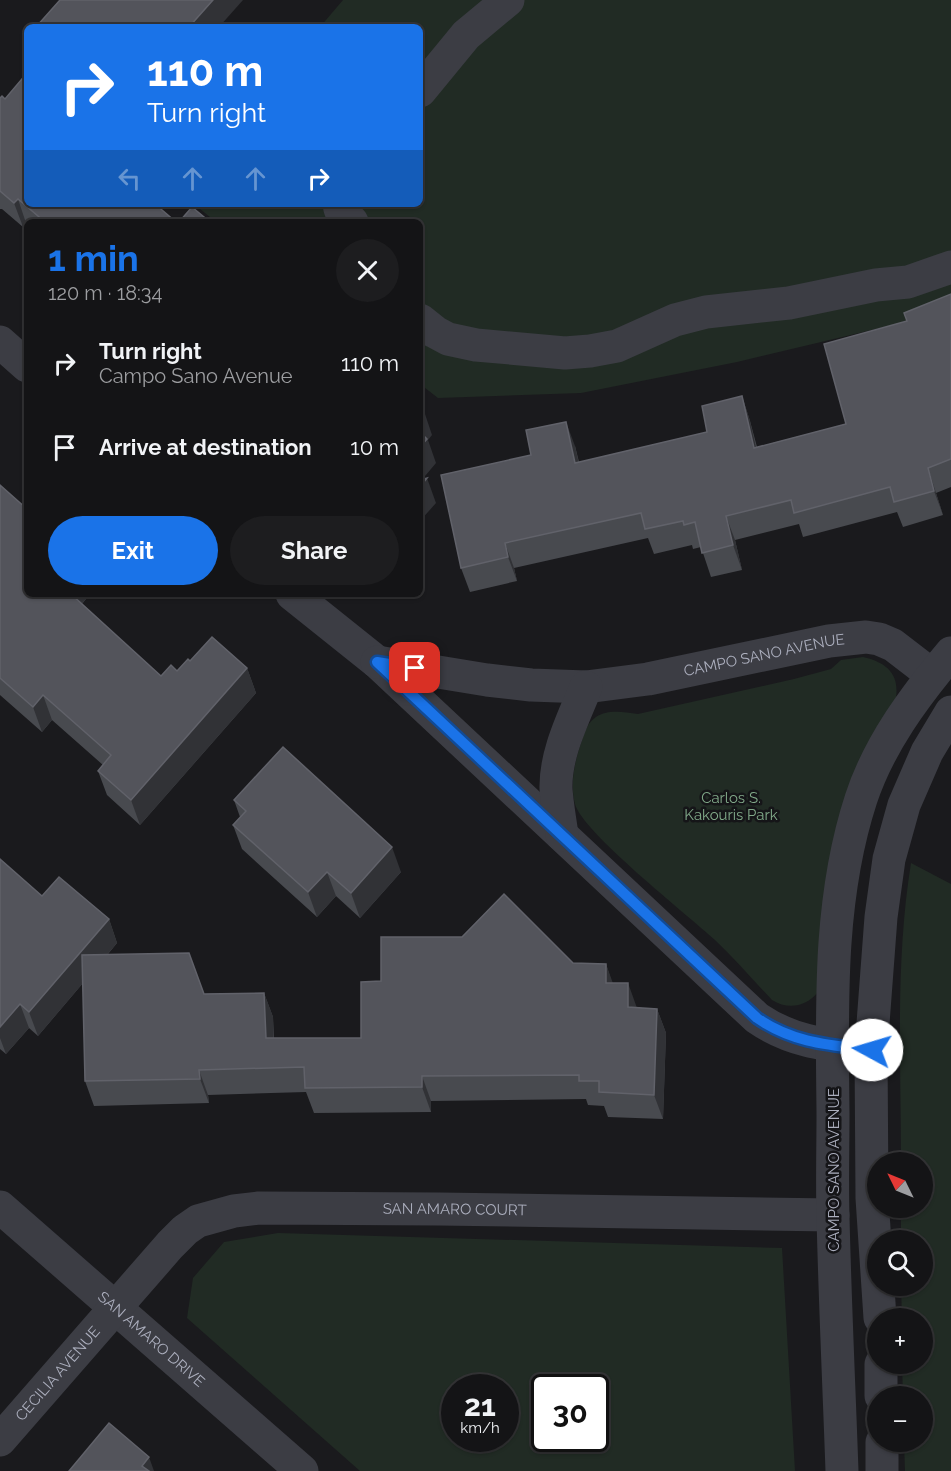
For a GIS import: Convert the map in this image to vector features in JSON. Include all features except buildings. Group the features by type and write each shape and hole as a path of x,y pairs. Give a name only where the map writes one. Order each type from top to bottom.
{"street":[{"path":"423,88 466,35 508,0"},
{"path":"340,207 349,219"},
{"path":"423,322 448,339 476,345 565,353 590,351 617,346 675,320 706,312 789,303 876,285 908,282 951,267"},
{"path":"0,342 24,363"},
{"path":"296,597 377,662 757,1018 784,1035 833,1046 872,1050"},
{"name":"CAMPO SANO AVENUE","path":"377,662 487,680 531,685 586,687 648,679 829,641 866,637 879,639 942,664 892,734 876,763 852,828 839,892 834,964 833,1215 842,1471"},
{"path":"562,835 556,787 559,765 564,741 586,687"},
{"path":"879,1308 872,1198 872,1050 881,916 896,831 913,780 951,712"},
{"name":"SAN AMARO DRIVE","path":"0,1207 302,1471"},
{"name":"SAN AMARO COURT","path":"115,1307 184,1230 198,1221 234,1211 259,1208 427,1209 833,1215"},
{"name":"CECILIA AVENUE","path":"0,1440 115,1307"},
{"path":"882,1452 882,1471"}],"green space":[{"path":"343,0 951,0 951,304 897,324 737,362 581,393 438,398 423,386 423,219 212,219 198,207 423,207 423,24 323,24"},
{"name":"Carlos S. Kakouris Park","path":"863,657 880,663 891,672 896,685 895,703 818,992 802,1004 784,1005 772,1000 715,940 596,834 575,804 573,778 576,761 587,728 598,716 605,713 638,714 794,679 831,669 841,660"},
{"path":"911,863 951,884 951,1471 905,1471 904,1452 933,1452 933,1386 903,1386 902,1374 933,1374 933,1308 902,1308 901,1296 933,1296 933,1230 901,1230 901,1218 933,1218 933,1152 901,1152 901,975"},
{"path":"278,1233 782,1248 795,1471 360,1471 187,1318 193,1278 224,1242"}],"route":[{"path":"415,668 377,662 757,1018 784,1035 800,1040 872,1050"}]}
